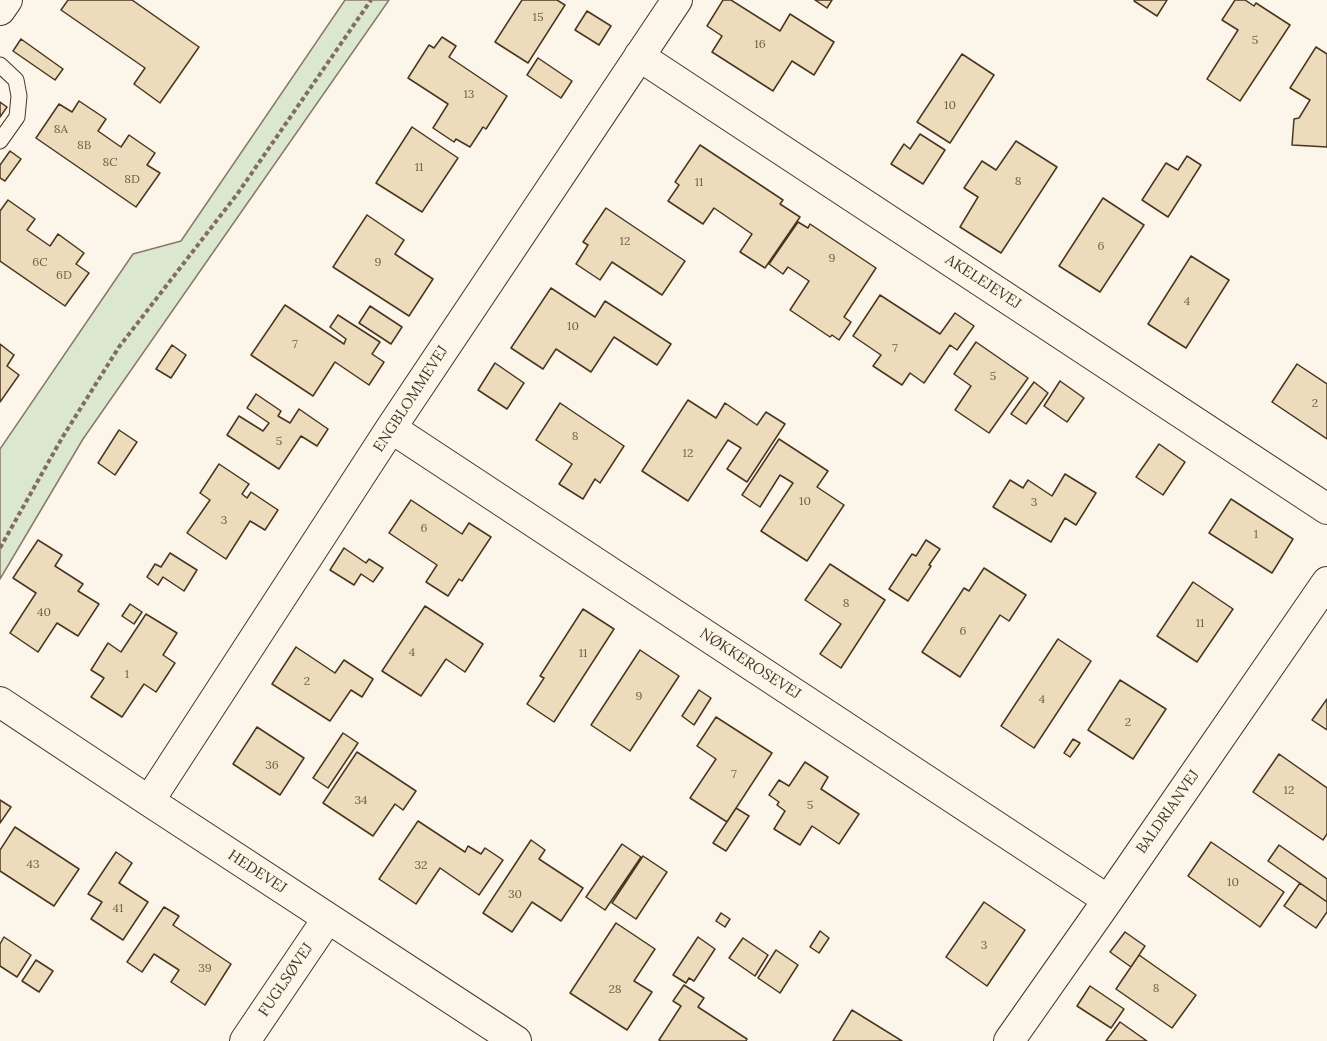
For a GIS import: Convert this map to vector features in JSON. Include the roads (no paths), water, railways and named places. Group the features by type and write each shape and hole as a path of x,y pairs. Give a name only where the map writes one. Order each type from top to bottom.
{"street":[{"path":"0,9 7,0"},
{"name":"ENGBLOMMEVEJ","path":"149,801 392,428 677,0"},
{"name":"AKELEJEVEJ","path":"639,56 1327,509"},
{"name":"NØKKEROSEVEJ","path":"392,428 1108,900"},
{"name":"BALDRIANVEJ","path":"1009,1041 1327,582"},
{"name":"HEDEVEJ","path":"0,702 516,1041"},
{"name":"FUGLSØVEJ","path":"245,1041 328,918"}],"lane":[{"path":"0,65 15,80 19,96 17,117 0,141"}]}
